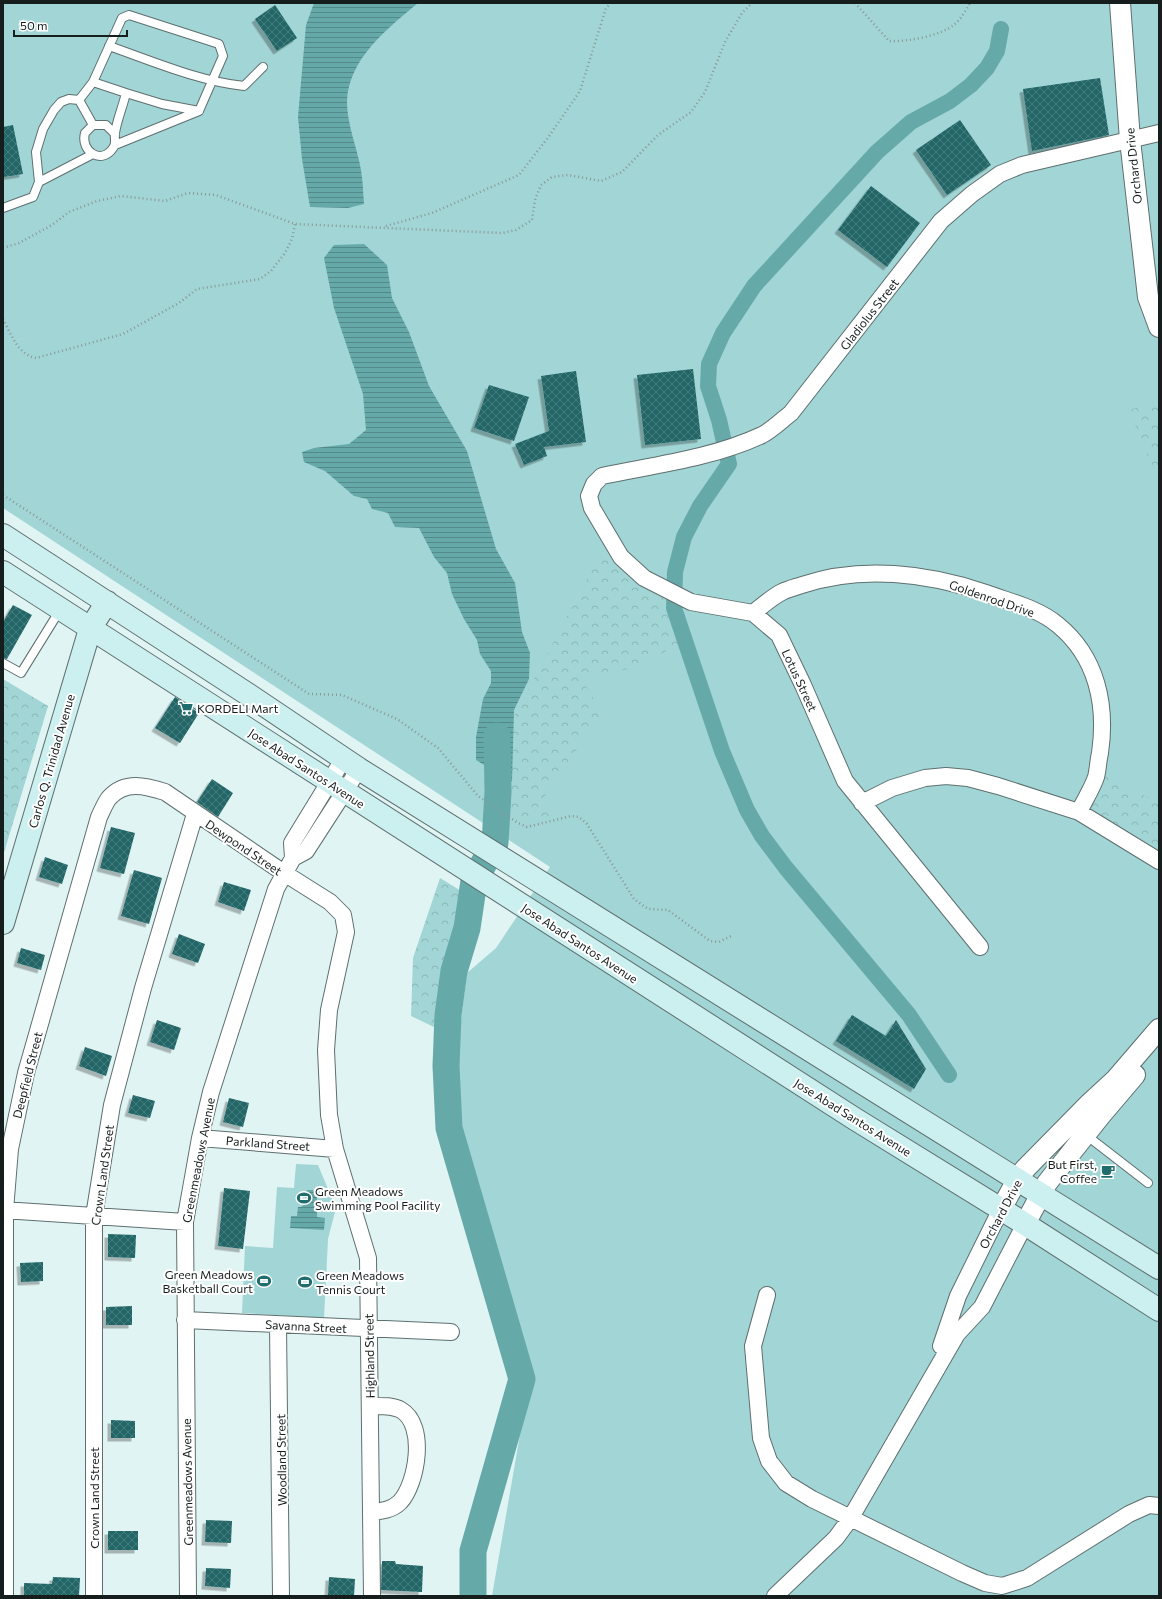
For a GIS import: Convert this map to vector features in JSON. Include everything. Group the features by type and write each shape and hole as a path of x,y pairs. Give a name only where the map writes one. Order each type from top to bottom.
{"main road":[{"path":"3,535 351,763 1159,1268"},
{"name":"Jose Abad Santos Avenue","path":"3,572 337,788 451,859 855,1119 1025,1224 1159,1310"},
{"name":"Carlos Q. Trinidad Avenue","path":"3,923 90,629 107,602"}],"street":[{"name":"Orchard Drive","path":"1120,3 1130,140 1148,296 1159,328"},
{"name":"Gladiolus Street","path":"753,613 691,602 644,578 621,557 592,508 589,496 594,484 602,476 714,452 738,444 763,434 791,413 941,221 972,194 1000,174 1022,165 1159,133"},
{"name":"Goldenrod Drive","path":"753,613 782,592 823,578 870,573 913,576 961,584 1032,609 1057,624 1076,644 1091,666 1099,688 1102,710 1102,739 1096,777 1079,812"},
{"name":"Lotus Street","path":"753,613 779,635 803,685 845,781 980,947"},
{"name":"Greenmeadows Avenue","path":"188,1596 185,1222 200,1138 211,1092 276,889 293,858 292,843 337,788 351,763"},
{"path":"862,802 892,788 918,780 946,776 968,778 1079,812 1159,861"},
{"name":"Dewpond Street","path":"124,787 144,786 165,792 195,814 330,902 343,915 346,932"},
{"name":"Deepfield Street","path":"5,1596 4,1210 10,1149 26,1073 99,817 109,798 124,787"},
{"name":"Crown Land Street","path":"94,1596 94,1216 112,1105 143,988 195,814"},
{"name":"Highland Street","path":"346,932 329,1010 326,1050 329,1116 335,1149 368,1258 372,1596"},
{"name":"Orchard Drive","path":"921,1395 948,1330 958,1296 1016,1180 1090,1103 1116,1079 1159,1029"},
{"name":"Orchard Drive","path":"775,1596 836,1538 850,1519 957,1334 982,1307 1047,1183 1086,1134 1127,1087 1159,1043"},
{"name":"Parkland Street","path":"200,1138 335,1149"},
{"path":"4,1210 185,1222"},
{"path":"767,1295 753,1346 761,1438 769,1461 786,1483 812,1499 962,1574 985,1583 1002,1586 1027,1578 1129,1514 1149,1506 1159,1506"},
{"name":"Savanna Street","path":"185,1320 451,1332"},
{"name":"Woodland Street","path":"278,1325 281,1596"},
{"path":"370,1406 385,1406 399,1409 407,1414 413,1424 417,1454 415,1471 409,1488 399,1503 386,1511 371,1512"}],"lane":[{"path":"80,100 93,82 122,18 129,15 219,44 223,56 199,111 115,145 109,153 104,155 93,154 88,151 84,138 89,128 93,125 106,125 111,128 115,134"},
{"path":"109,46 212,81 244,86 263,67"},
{"path":"93,82 126,94 162,104 199,111"},
{"path":"115,145 115,134 126,94"},
{"path":"3,208 33,197 39,182 36,152 43,129 54,110 61,102 69,98 80,100"},
{"path":"80,100 93,125"},
{"path":"39,182 93,154"},
{"path":"3,663 21,673 60,609"},
{"path":"1086,1134 1148,1183"}],"path":[{"path":"384,227 432,213 519,175 547,139 580,91 606,8 611,3"},
{"path":"3,248 19,243 52,225 69,212 98,200 121,196 165,201 188,193 216,195 295,224 502,233 516,230 532,220 535,200 541,185 552,177 568,175 601,182 622,172 658,135 692,112 705,92 725,42 742,13 752,3"},
{"path":"855,3 889,42 902,42 944,31 956,24 970,3"},
{"path":"3,319 24,354 36,358 123,334 179,303 197,288 260,279 271,271 285,253 292,239 295,224"},
{"path":"3,495 309,694 342,695 397,719 438,748 478,796 518,823 527,827 571,816 579,817 587,824 634,899 648,909 668,910 710,941 719,942 731,936"}],"green space":[{"path":"3,3 1159,3 1159,1596 492,1596 530,1377 460,1121 458,1043 467,973 496,948 550,867 3,508"},
{"path":"1159,401 1159,483 1129,410"},
{"path":"606,544 665,596 678,644 639,668 579,675 602,713 544,798 558,814 540,819 527,819 515,813 502,800 514,716"},
{"path":"3,679 48,706 3,856"},
{"path":"1102,774 1159,803 1159,858 1087,808"},
{"path":"440,878 466,894 440,1030 411,1016 413,958"},
{"path":"296,1164 318,1165 336,1208 328,1239 324,1318 242,1313 245,1246 273,1248 277,1187 294,1188"}],"shaded area":[{"path":"314,3 418,3 394,23 362,58 354,72 349,86 347,111 361,170 364,204 348,208 310,207 302,159 298,117 306,25"},
{"path":"364,244 387,265 392,298 409,332 429,386 467,451 496,549 515,583 522,632 530,653 529,679 514,710 512,782 476,760 476,737 483,699 491,683 491,671 480,654 477,640 464,619 452,594 447,573 434,557 419,528 395,527 388,513 372,509 367,499 354,496 325,471 304,462 302,452 314,448 349,444 366,430 363,394 334,308 324,258 334,245"},
{"path":"307,1190 313,1190 317,1194 317,1217 325,1218 324,1230 290,1228 291,1216 297,1216 298,1207 301,1207 306,1203 303,1195"}],"building":[{"path":"275,5 297,38 277,51 255,19"},
{"path":"1100,78 1109,135 1032,151 1023,89"},
{"path":"960,120 991,165 947,195 916,150"},
{"path":"13,125 23,174 3,177 3,127"},
{"path":"871,186 920,223 887,267 838,230"},
{"path":"693,369 701,439 645,445 637,375"},
{"path":"576,371 586,442 544,447 547,456 524,465 515,444 549,431 541,376"},
{"path":"489,385 529,397 514,441 474,428"},
{"path":"13,605 32,615 7,659 3,658 3,622"},
{"path":"175,697 199,713 180,743 155,728"},
{"path":"212,779 233,793 218,817 197,802"},
{"path":"111,827 135,833 124,874 100,868"},
{"path":"45,857 68,865 62,884 39,877"},
{"path":"134,870 162,878 149,924 121,916"},
{"path":"224,882 251,890 244,911 218,902"},
{"path":"179,934 205,944 198,963 172,954"},
{"path":"21,948 45,955 41,970 17,963"},
{"path":"852,1015 886,1036 896,1020 926,1069 914,1089 836,1041"},
{"path":"157,1020 181,1028 174,1050 150,1042"},
{"path":"85,1047 112,1056 106,1076 79,1066"},
{"path":"133,1095 155,1101 150,1118 128,1113"},
{"path":"229,1098 249,1103 243,1127 223,1122"},
{"path":"224,1188 250,1191 243,1249 218,1246"},
{"path":"108,1234 136,1235 135,1258 108,1257"},
{"path":"43,1262 43,1281 21,1282 20,1263"},
{"path":"132,1306 132,1325 106,1325 106,1307"},
{"path":"111,1420 135,1421 135,1438 111,1438"},
{"path":"206,1520 232,1521 231,1543 205,1542"},
{"path":"108,1531 138,1531 138,1550 108,1550"},
{"path":"382,1561 395,1561 396,1564 423,1566 422,1592 381,1590"},
{"path":"206,1568 231,1569 230,1588 205,1586"},
{"path":"53,1577 80,1578 79,1596 24,1596 24,1583 52,1584"},
{"path":"329,1577 355,1579 354,1596 328,1595"}],"waterway":[{"path":"949,1075 909,1015 786,868 762,836 747,810 722,751 674,608 675,572 684,537 700,506 729,464 719,420 708,386 709,364 723,333 754,286 877,152 911,122 950,101 971,85 987,68 997,51 1001,29"},
{"path":"473,1596 473,1551 522,1379 449,1128 446,1066 448,1015 454,971 467,928 474,881 495,843 498,792 497,736"}],"place":[{"name":"KORDELI Mart","path":"186,708"},
{"name":"But First, Coffee","path":"1108,1171"},
{"name":"Green Meadows Swimming Pool Facility","path":"304,1198"},
{"name":"Green Meadows Basketball Court","path":"264,1281"},
{"name":"Green Meadows Tennis Court","path":"305,1282"}]}
